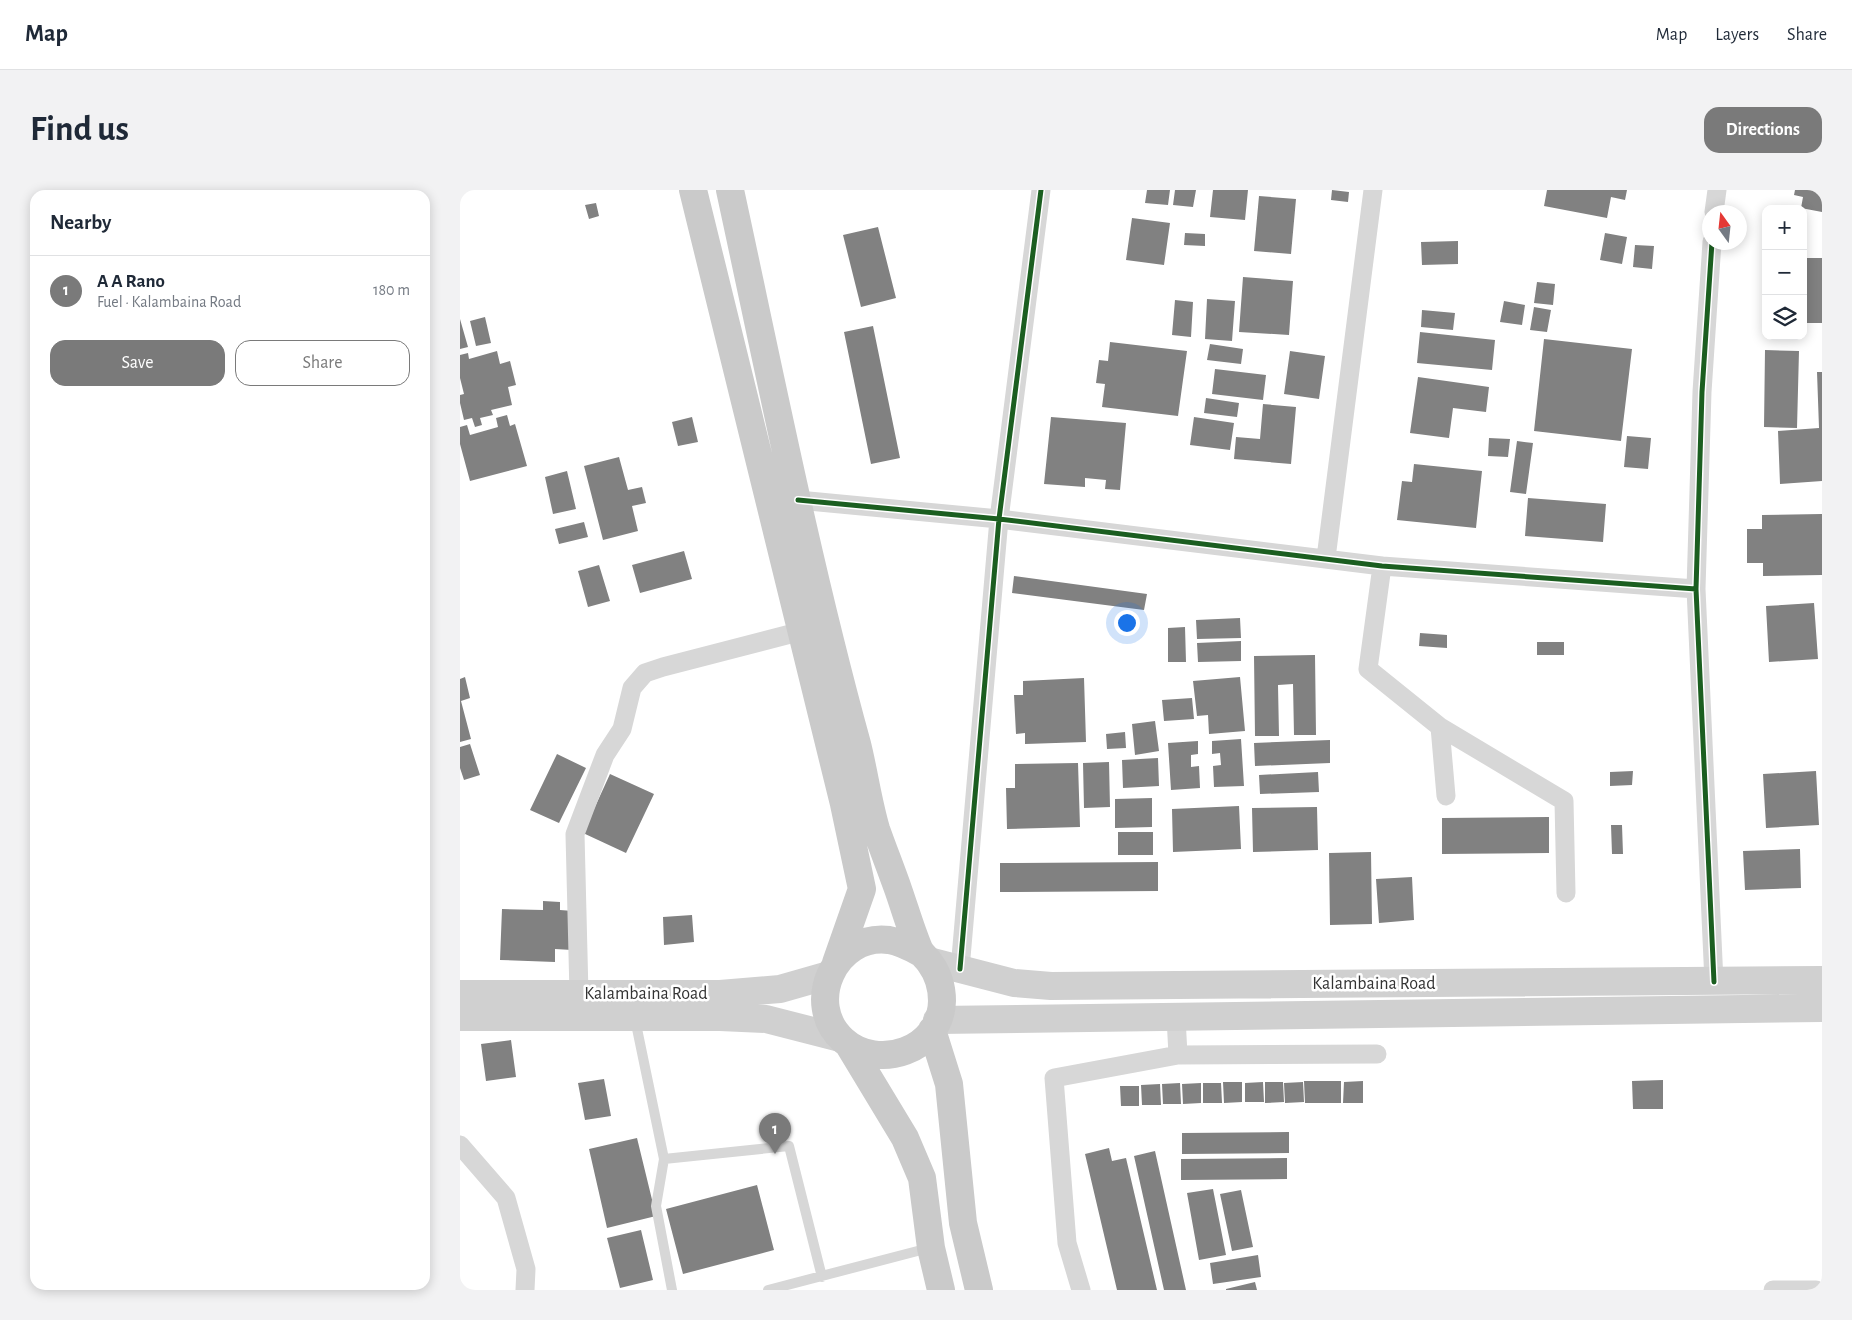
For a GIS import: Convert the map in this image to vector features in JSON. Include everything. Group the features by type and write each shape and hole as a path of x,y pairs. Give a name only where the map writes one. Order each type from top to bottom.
{"main road":[{"path":"693,190 802,631 862,889 825,988 826,1008 832,1027 845,1042 905,1138 922,1178 930,1248 941,1290"},
{"path":"730,190 835,664 876,828 925,957 937,974 942,989 942,1005 935,1025 920,1044 904,1053 886,1056 867,1054 845,1042"},
{"path":"833,969 850,950 867,942 886,939 904,943 925,957"},
{"name":"Kalambaina Road","path":"925,957 960,969 1014,983 1051,986 1822,980"},
{"name":"Kalambaina Road","path":"460,994 664,996 730,994 780,989 833,969"},
{"path":"935,1025 1176,1018 1822,1008"},
{"name":"Kalambaina Road","path":"460,1017 720,1017 766,1019 845,1042"},
{"path":"935,1025 949,1084 962,1223 979,1290"}],"street":[{"path":"960,969 998,519 1041,190"},
{"path":"1326,558 1373,190"},
{"path":"1715,205 1717,190"},
{"path":"1711,250 1702,392 1696,590 1714,982"},
{"path":"798,500 998,519 1382,566 1696,590"},
{"path":"1382,566 1368,669 1440,728 1564,801 1566,893"},
{"path":"578,994 575,834 605,755 622,729 632,688 646,673 663,667 802,631"},
{"path":"1440,728 1446,796"},
{"path":"1176,1018 1178,1055"},
{"path":"1080,1290 1067,1243 1054,1078 1178,1055 1377,1054"},
{"path":"460,1145 506,1198 526,1269 525,1290"},
{"path":"1773,1290 1816,1290"}],"lane":[{"path":"635,1018 664,1159 656,1206 672,1290"},
{"path":"664,1159 790,1146 822,1277"},
{"path":"768,1290 930,1248"}],"building":[{"path":"1147,190 1170,190 1168,205 1145,203"},
{"path":"1175,190 1196,190 1193,207 1173,205"},
{"path":"1213,190 1248,190 1245,220 1210,217"},
{"path":"1332,190 1349,192 1348,202 1331,200"},
{"path":"1547,190 1627,190 1625,200 1611,197 1607,218 1544,206"},
{"path":"1795,190 1822,190 1822,212 1807,209 1807,205 1802,205 1803,197 1794,195"},
{"path":"1259,196 1296,199 1291,254 1254,251"},
{"path":"596,203 599,216 589,219 585,205"},
{"path":"1132,218 1170,223 1164,265 1126,260"},
{"path":"878,227 896,298 861,307 843,235"},
{"path":"1185,233 1205,234 1205,246 1184,245"},
{"path":"1605,233 1627,237 1622,264 1600,260"},
{"path":"1458,241 1458,264 1422,265 1421,242"},
{"path":"1635,245 1654,246 1652,269 1633,267"},
{"path":"1807,258 1822,258 1822,323 1807,323"},
{"path":"1243,277 1293,281 1289,335 1239,332"},
{"path":"1537,282 1555,284 1553,305 1534,303"},
{"path":"1207,299 1235,301 1232,341 1205,339"},
{"path":"1175,300 1193,302 1191,337 1172,335"},
{"path":"1504,301 1525,305 1522,325 1500,322"},
{"path":"1534,307 1551,310 1547,332 1530,330"},
{"path":"1422,310 1455,313 1453,330 1421,327"},
{"path":"485,317 491,343 476,346 470,321"},
{"path":"460,319 468,347 460,349"},
{"path":"873,326 900,458 871,464 844,332"},
{"path":"1420,332 1495,340 1492,370 1417,363"},
{"path":"1544,339 1632,349 1621,441 1534,431"},
{"path":"1110,342 1187,351 1178,416 1102,407 1105,384 1096,383 1099,360 1108,361"},
{"path":"1210,344 1243,349 1241,364 1207,360"},
{"path":"1765,350 1799,351 1797,428 1764,427"},
{"path":"497,351 500,364 510,361 516,385 508,387 512,405 491,410 493,415 480,418 482,425 475,427 472,418 464,420 460,403 460,395 464,394 460,378 460,355 468,353 469,359"},
{"path":"1290,351 1325,356 1319,399 1284,394"},
{"path":"1215,369 1266,375 1263,400 1212,394"},
{"path":"1817,372 1822,372 1822,481 1780,484 1778,431 1819,428"},
{"path":"1418,377 1489,387 1486,412 1453,408 1449,438 1410,433"},
{"path":"1206,398 1239,403 1237,417 1204,413"},
{"path":"1263,404 1296,407 1291,464 1234,459 1236,437 1260,439"},
{"path":"507,415 510,426 515,424 527,466 470,481 460,444 460,427 467,425 470,435 498,427 496,418"},
{"path":"692,417 698,442 678,446 672,422"},
{"path":"1051,417 1126,423 1120,490 1105,489 1106,480 1085,478 1085,487 1044,484"},
{"path":"1194,417 1234,423 1230,450 1190,445"},
{"path":"1627,436 1651,438 1648,469 1624,467"},
{"path":"1489,438 1510,439 1508,457 1488,456"},
{"path":"1517,441 1533,443 1526,494 1510,492"},
{"path":"619,457 628,490 642,487 646,503 632,506 638,531 603,540 584,466"},
{"path":"1414,464 1482,471 1476,528 1397,520 1402,481 1412,482"},
{"path":"567,471 576,509 553,514 545,477"},
{"path":"1528,498 1606,504 1603,542 1525,536"},
{"path":"1822,514 1822,575 1763,576 1763,563 1747,563 1747,529 1762,529 1762,515"},
{"path":"584,522 588,537 559,544 555,529"},
{"path":"684,551 692,579 640,593 632,565"},
{"path":"599,565 610,601 588,607 578,571"},
{"path":"1014,576 1147,594 1144,610 1012,593"},
{"path":"1814,603 1818,659 1769,662 1766,606"},
{"path":"1240,618 1241,638 1197,639 1196,620"},
{"path":"1185,627 1186,662 1168,662 1168,628"},
{"path":"1420,633 1447,635 1447,648 1419,646"},
{"path":"1241,641 1241,661 1198,662 1197,643"},
{"path":"1537,642 1564,642 1564,655 1537,655"},
{"path":"1315,655 1316,735 1294,735 1293,684 1278,685 1279,736 1255,736 1254,656"},
{"path":"465,677 470,698 461,701 471,739 460,742 460,679"},
{"path":"1240,677 1245,731 1209,734 1208,715 1197,716 1193,681"},
{"path":"1084,678 1086,742 1025,744 1025,733 1016,734 1014,695 1023,695 1023,681"},
{"path":"1192,698 1194,719 1164,721 1162,700"},
{"path":"1155,721 1159,751 1135,755 1132,724"},
{"path":"1125,732 1126,748 1107,749 1106,734"},
{"path":"1241,739 1244,786 1214,787 1213,766 1221,765 1220,753 1212,754 1212,741"},
{"path":"1330,740 1330,763 1255,766 1254,743"},
{"path":"1198,741 1198,754 1191,755 1191,767 1199,766 1200,788 1171,790 1168,743"},
{"path":"470,744 480,775 464,780 460,768 460,747"},
{"path":"557,754 586,768 559,823 530,810"},
{"path":"1158,758 1159,786 1123,788 1122,760"},
{"path":"1109,762 1110,807 1084,808 1083,763"},
{"path":"1078,763 1080,827 1007,829 1006,788 1015,788 1015,764"},
{"path":"1633,771 1632,785 1610,786 1610,772"},
{"path":"1816,771 1819,825 1766,828 1763,774"},
{"path":"1318,772 1319,792 1260,794 1259,775"},
{"path":"610,774 654,794 626,853 583,833"},
{"path":"1152,798 1152,827 1115,828 1115,799"},
{"path":"1239,806 1241,849 1173,852 1172,809"},
{"path":"1317,807 1318,850 1253,852 1252,808"},
{"path":"1549,817 1549,853 1442,854 1442,818"},
{"path":"1611,825 1622,825 1623,854 1612,854"},
{"path":"1118,832 1153,832 1153,855 1118,855"},
{"path":"1800,849 1801,888 1745,890 1743,851"},
{"path":"1371,852 1372,924 1330,925 1329,853"},
{"path":"1158,862 1158,891 1000,892 1000,863"},
{"path":"1412,877 1414,920 1379,923 1376,879"},
{"path":"543,901 560,902 560,910 573,911 572,950 555,949 555,962 500,960 502,909 543,910"},
{"path":"692,915 694,942 664,945 663,917"},
{"path":"511,1040 516,1077 486,1081 481,1044"},
{"path":"604,1079 611,1116 585,1120 578,1083"},
{"path":"1663,1080 1663,1109 1633,1109 1632,1081"},
{"path":"1304,1081 1341,1081 1341,1103 1305,1103"},
{"path":"1363,1081 1363,1103 1343,1103 1344,1082"},
{"path":"1223,1082 1242,1082 1242,1102 1224,1103"},
{"path":"1263,1082 1264,1102 1245,1102 1245,1083"},
{"path":"1265,1082 1283,1082 1284,1102 1265,1103"},
{"path":"1303,1082 1304,1102 1285,1103 1284,1083"},
{"path":"1180,1083 1181,1104 1163,1104 1162,1084"},
{"path":"1201,1083 1201,1103 1183,1104 1182,1084"},
{"path":"1203,1083 1221,1083 1222,1103 1203,1103"},
{"path":"1160,1084 1161,1105 1142,1105 1141,1085"},
{"path":"1120,1086 1139,1086 1139,1106 1121,1106"},
{"path":"1289,1132 1289,1153 1182,1154 1182,1133"},
{"path":"637,1138 656,1216 607,1228 589,1149"},
{"path":"1109,1148 1112,1161 1126,1158 1157,1290 1117,1290 1085,1154"},
{"path":"1155,1151 1186,1290 1164,1290 1134,1156"},
{"path":"1287,1158 1287,1179 1181,1180 1181,1159"},
{"path":"757,1185 774,1250 683,1274 666,1209"},
{"path":"1213,1189 1226,1255 1199,1260 1187,1193"},
{"path":"1241,1190 1253,1247 1232,1251 1220,1194"},
{"path":"641,1230 653,1280 620,1288 607,1238"},
{"path":"1258,1255 1261,1277 1213,1284 1210,1263"},
{"path":"1255,1282 1257,1290 1226,1290 1226,1289"}],"cycle path":[{"path":"960,969 999,519 1041,190"},
{"path":"1711,250 1702,392 1696,589 1714,982"},
{"path":"798,500 999,519 1382,566 1696,589"}],"place":[{"name":"A A Rano","path":"775,1154"}]}
